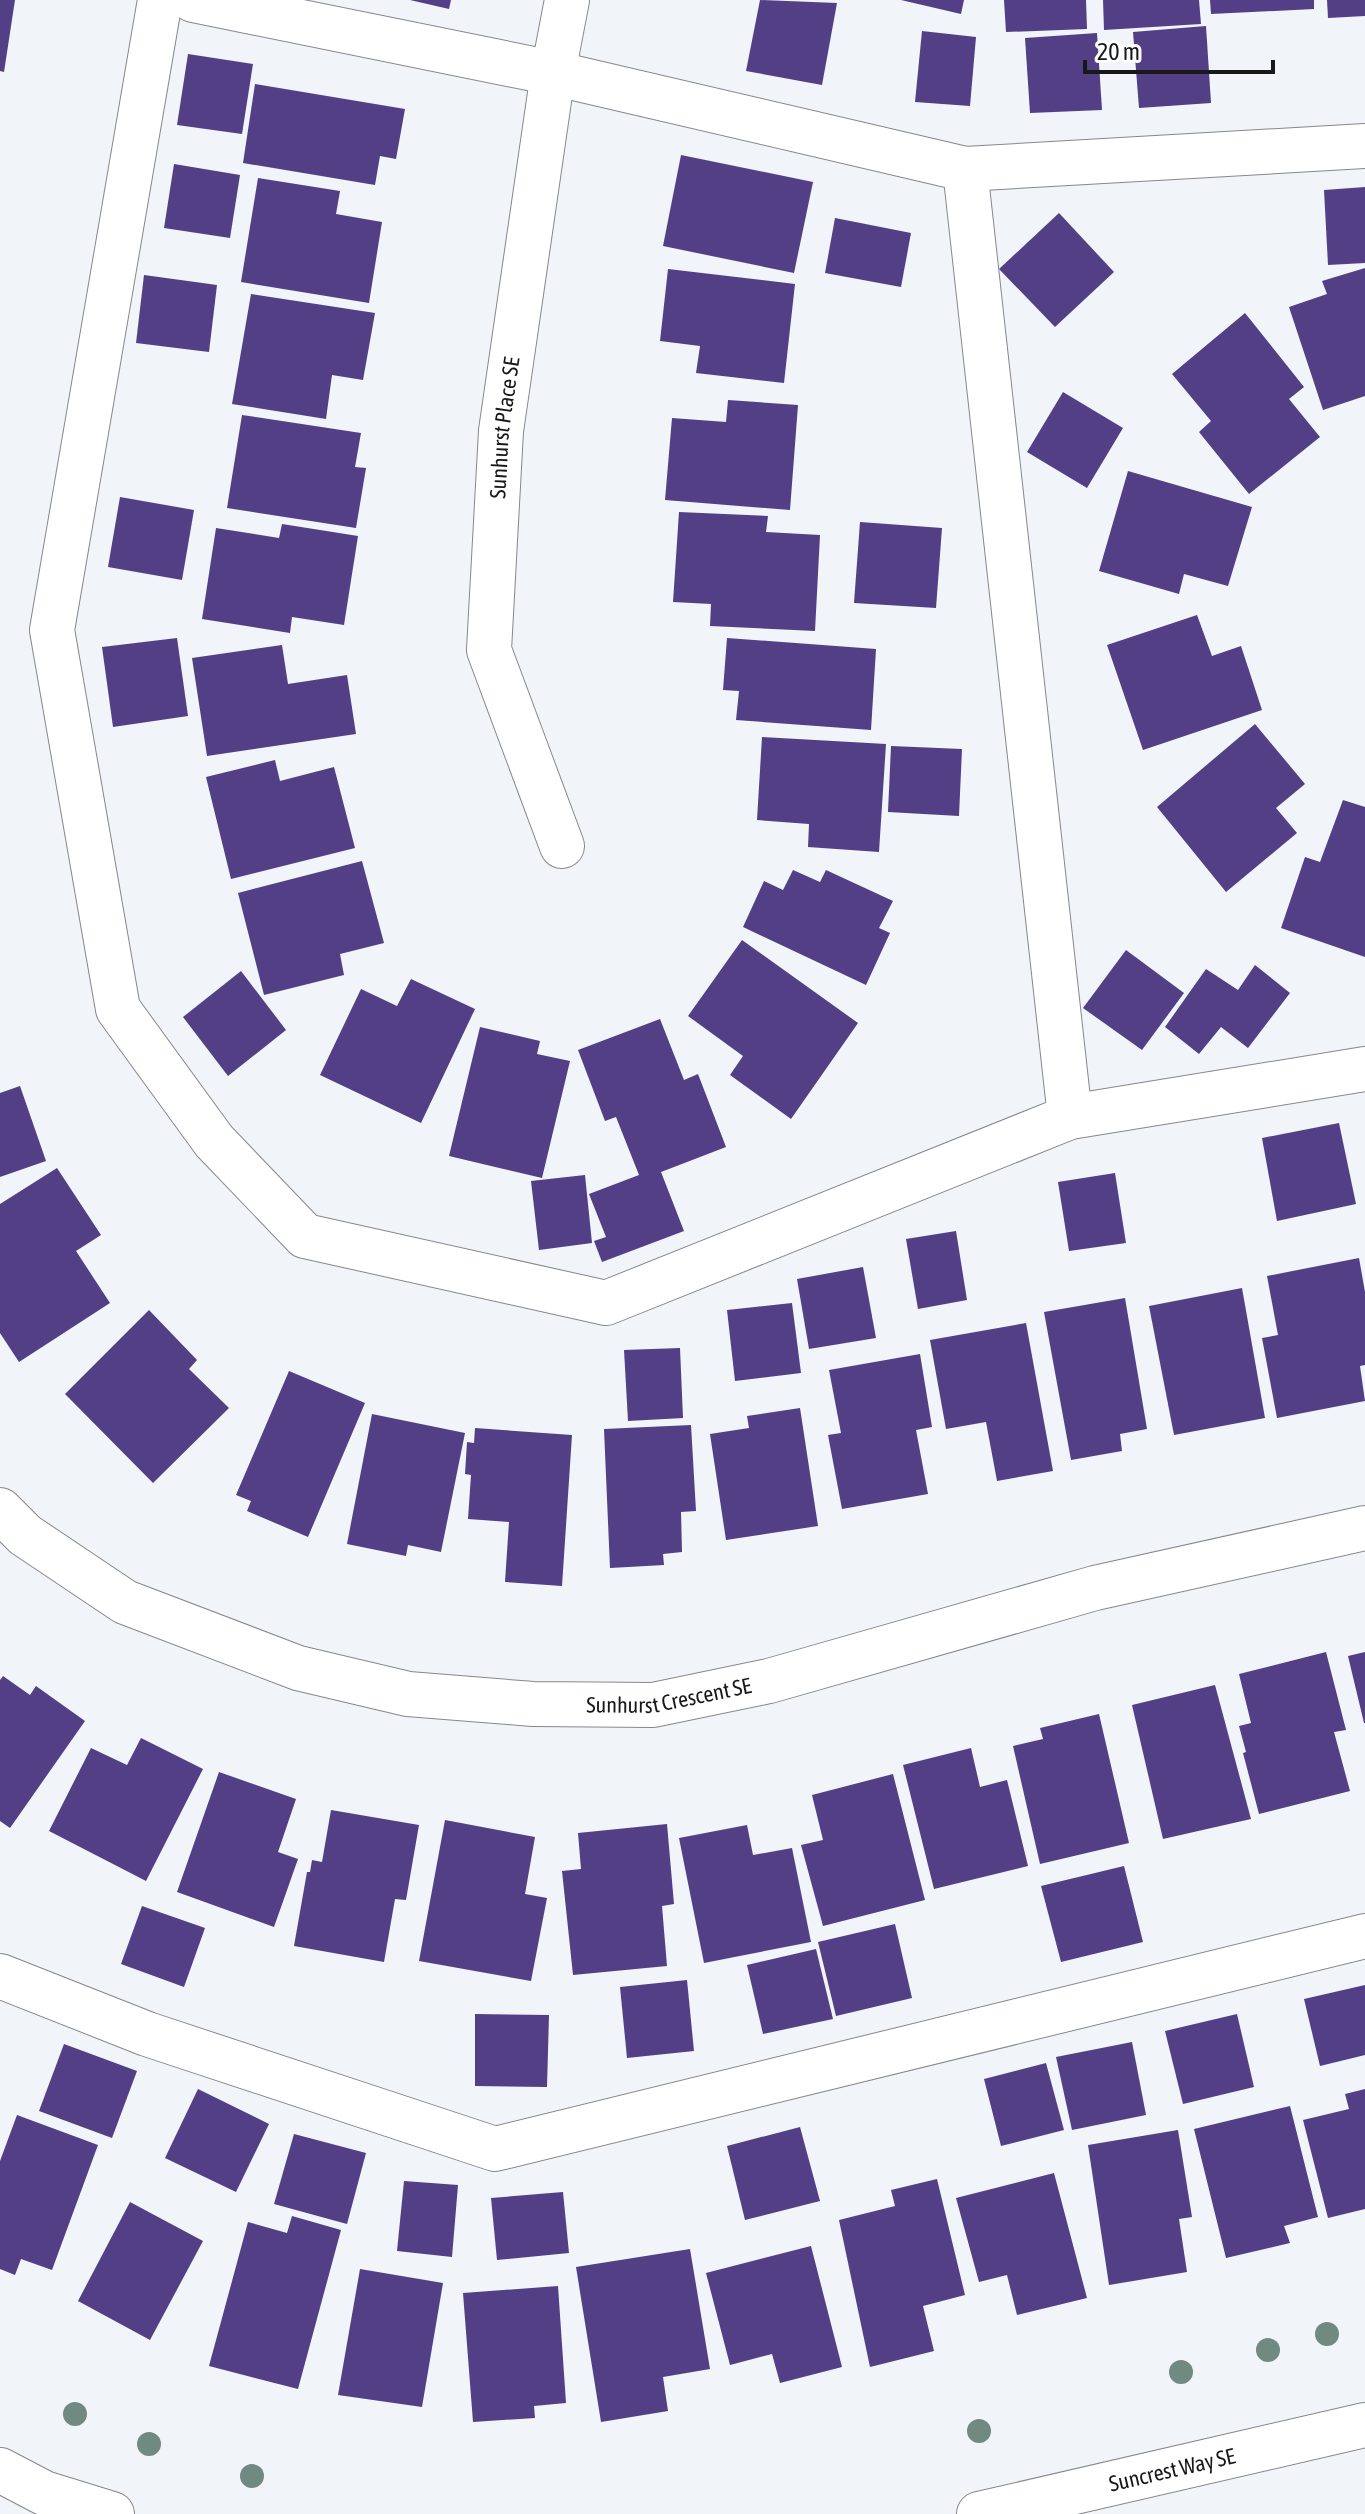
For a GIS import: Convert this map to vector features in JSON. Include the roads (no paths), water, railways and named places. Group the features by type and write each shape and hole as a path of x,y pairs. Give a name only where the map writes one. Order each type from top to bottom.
{"street":[{"path":"160,0 52,630 118,1009 214,1141 305,1236 606,1303 1070,1117 1365,1069"},
{"path":"193,0 553,73 965,169 1365,146"},
{"name":"Sunhurst Place SE","path":"562,846 489,650 501,431 553,73 567,0"},
{"path":"965,169 1070,1117"},
{"name":"Sunhurst Crescent SE","path":"0,1510 25,1535 125,1602 298,1668 408,1694 548,1704 653,1705 769,1681 1095,1588 1365,1528"},
{"path":"0,1976 147,2034 495,2149 1365,1936"},
{"name":"Suncrest Way SE","path":"979,2514 1365,2425"},
{"path":"0,2470 42,2504 112,2514"}]}
